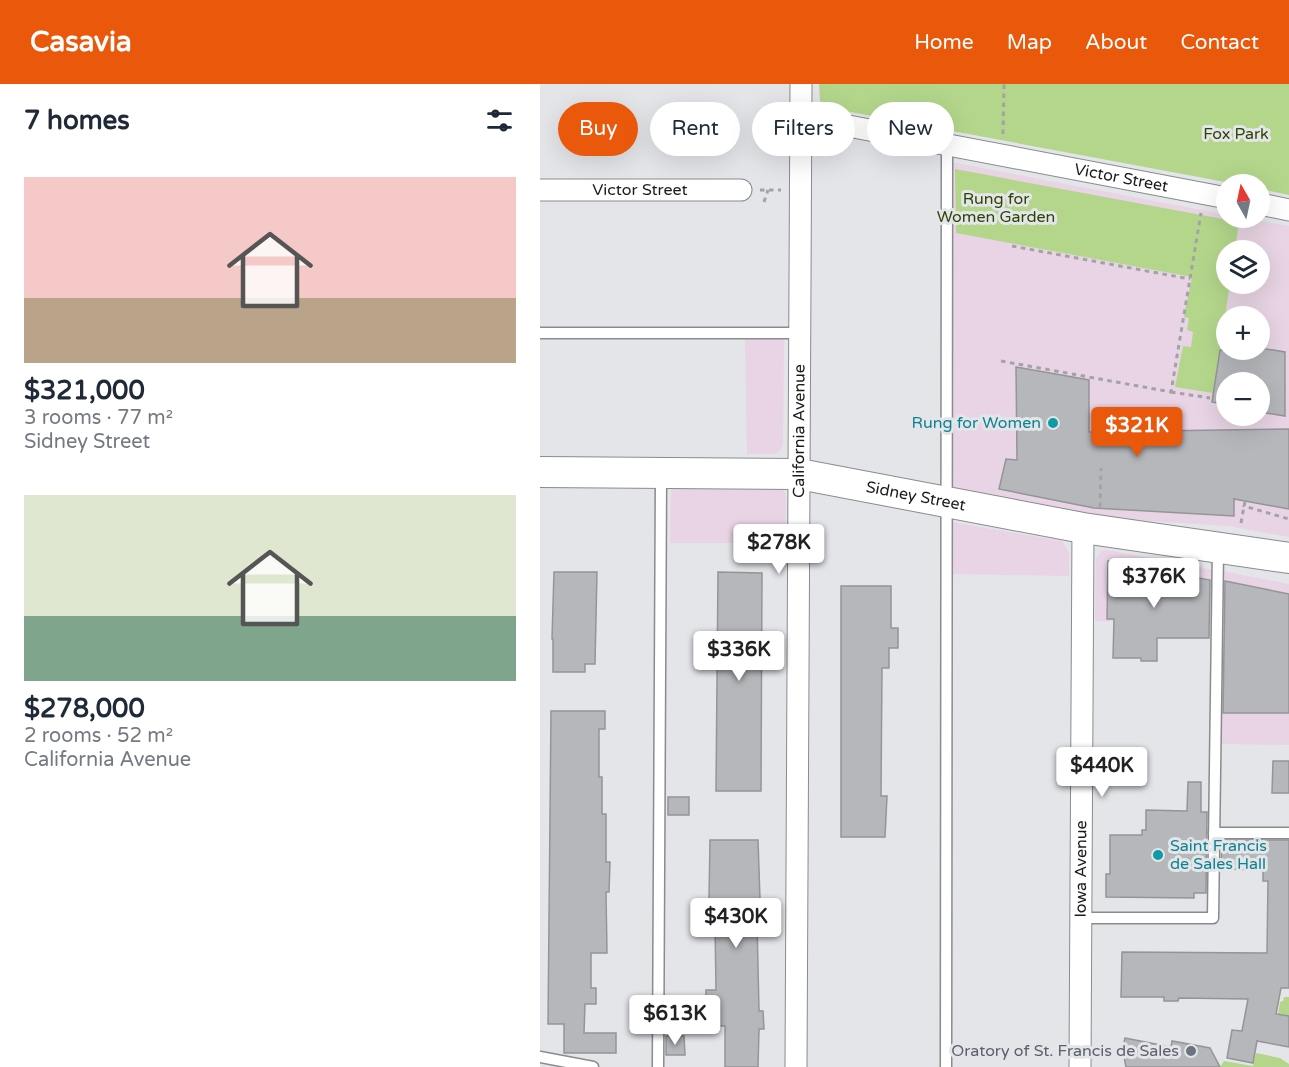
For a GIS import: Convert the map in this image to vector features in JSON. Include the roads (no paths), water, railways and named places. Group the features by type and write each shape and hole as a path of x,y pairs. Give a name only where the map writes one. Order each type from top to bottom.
{"street":[{"name":"California Avenue","path":"801,84 801,102"},
{"name":"Victor Street","path":"954,145 1216,196"},
{"name":"California Avenue","path":"796,1067 801,156"},
{"name":"Victor Street","path":"540,190 741,190"},
{"path":"1270,206 1289,210"},
{"name":"Sidney Street","path":"540,472 799,474 946,502 1092,520 1218,547 1289,558"},
{"name":"Iowa Avenue","path":"1080,1067 1092,520"}],"lane":[{"path":"945,1067 947,156"},
{"path":"540,333 800,333"},
{"path":"658,1067 661,472"},
{"path":"1082,918 1213,918 1218,547"},
{"path":"1214,832 1289,832"},
{"path":"540,1057 593,1067"}],"place":[{"name":"Rung for Women","path":"1053,423"},
{"name":"Saint Francis de Sales Hall","path":"1158,855"},
{"name":"Oratory of St. Francis de Sales","path":"1191,1051"}],"park label":[{"name":"Fox Park","path":"1236,134"},
{"name":"Rung for Women Garden","path":"996,208"}]}
